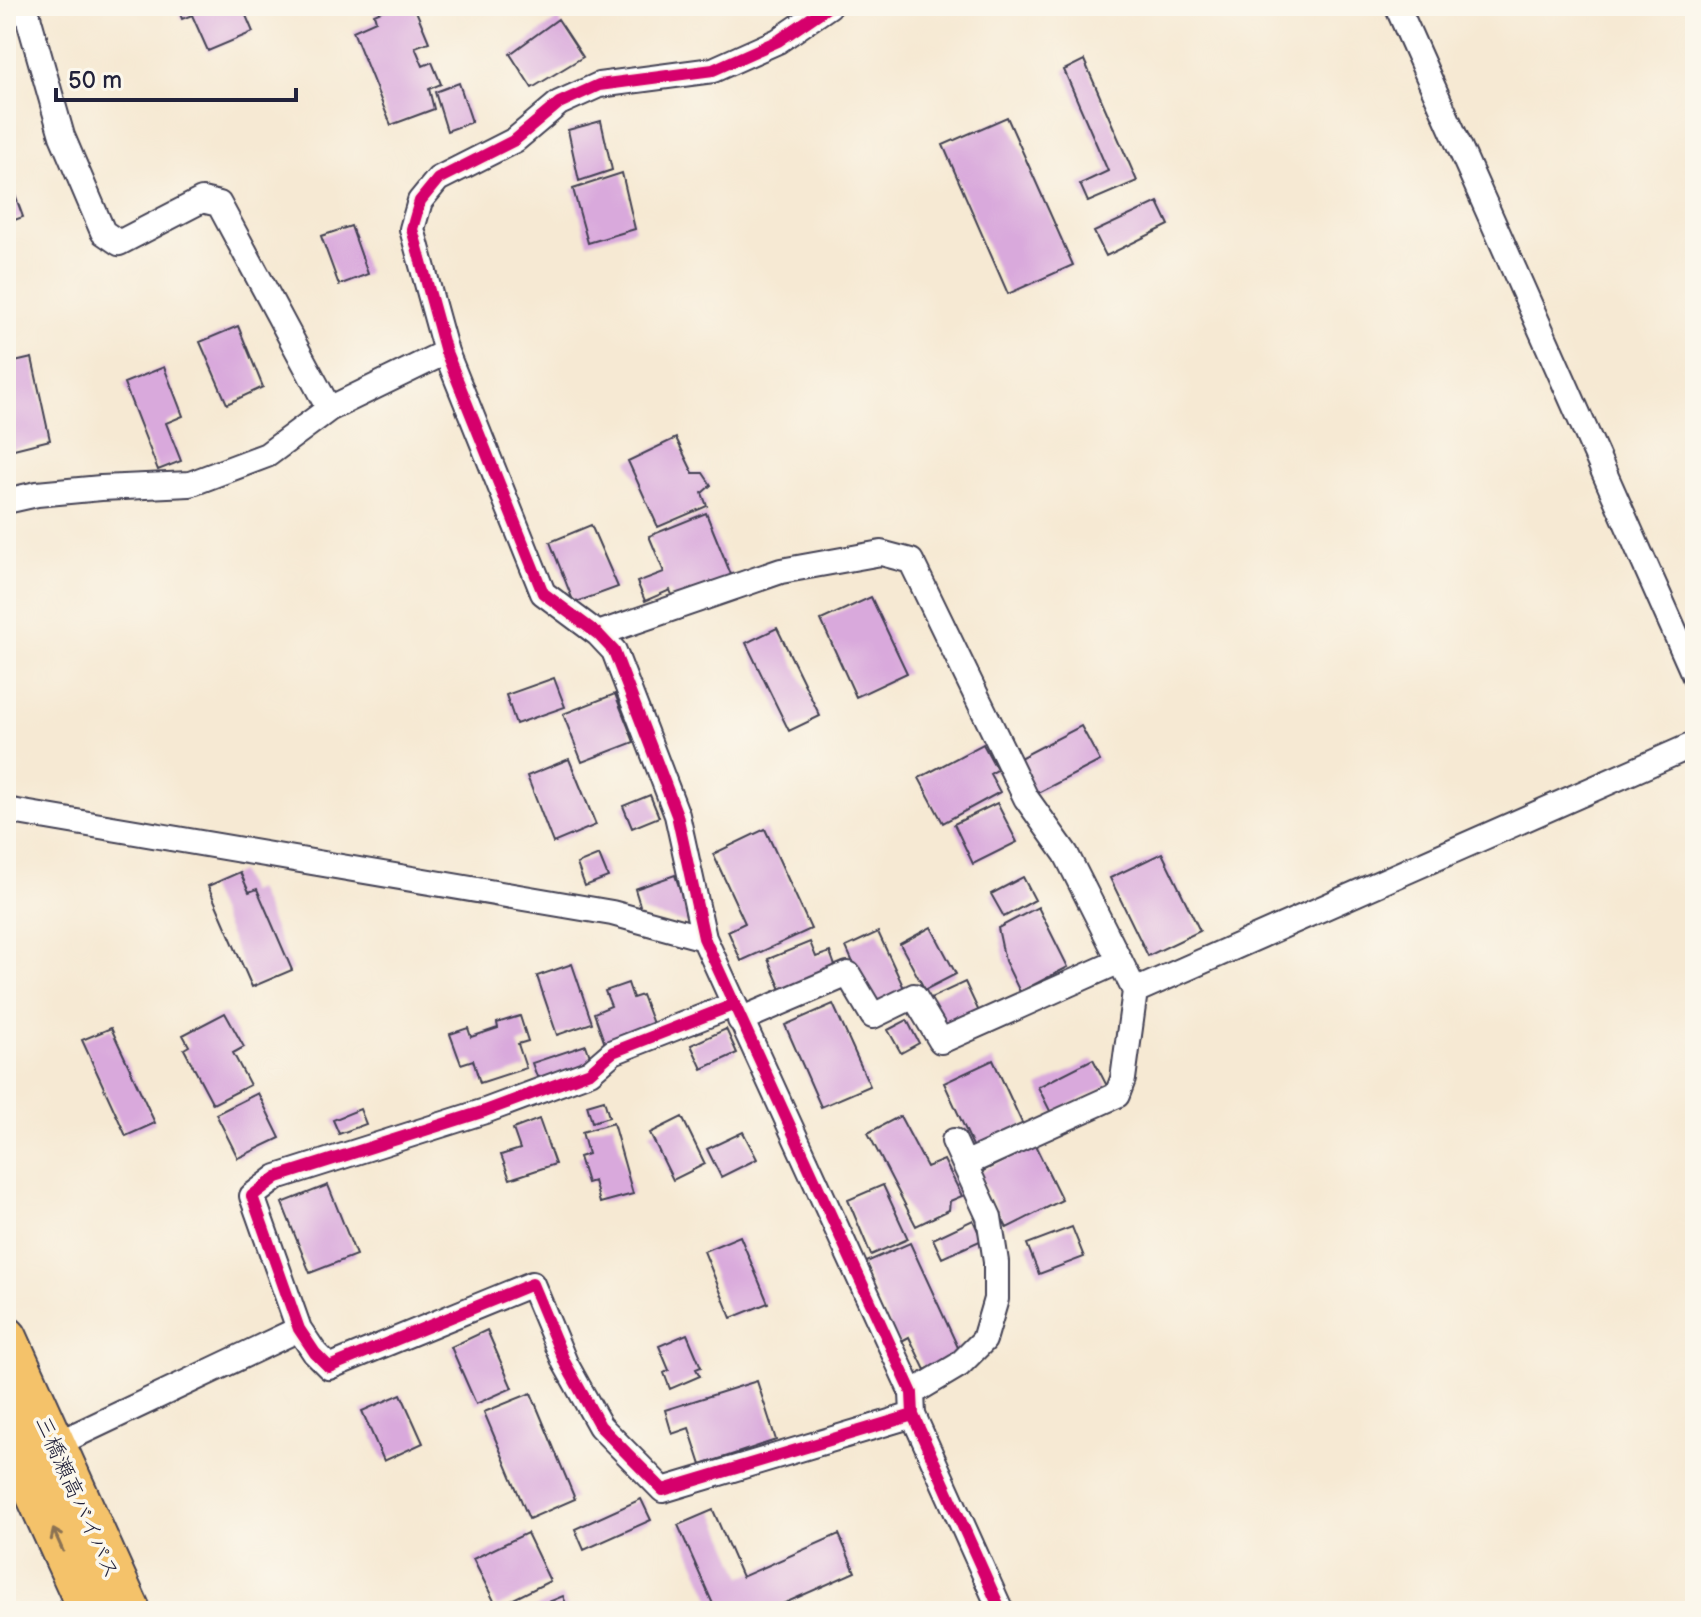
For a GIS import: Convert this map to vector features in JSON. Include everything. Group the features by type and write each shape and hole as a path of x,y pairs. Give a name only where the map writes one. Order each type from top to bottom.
{"highway":[{"name":"三橋瀬高バイパス","path":"6,1338 22,1451 90,1611"},
{"name":"三橋瀬高バイパス","path":"22,1451 129,1611"}],"street":[{"path":"829,6 778,41 713,70 599,85 559,103 515,140 438,179 420,201 412,229 446,352 543,593 598,634 614,651 677,815 704,938 1001,1611"},
{"path":"1397,6 1695,677"},
{"path":"28,7 62,136 103,232 119,243 202,200 219,204 329,409"},
{"path":"6,501 37,494 101,488 190,484 267,455 329,409 446,352"},
{"path":"598,634 781,571 881,553 911,561 1026,798 1066,854 1135,991 1123,1079 1117,1095 965,1164"},
{"path":"1135,991 1695,744"},
{"path":"6,810 612,913 704,938"},
{"path":"954,1141 989,1217 996,1262 996,1299 984,1340 912,1404 663,1490 600,1426 565,1363 532,1284 329,1367 299,1329 252,1196 277,1177 485,1111 590,1072 613,1052 848,974 873,1016 914,996 941,1041 1120,961"},
{"path":"22,1451 299,1329"}],"building":[{"path":"177,6 242,6 253,32 208,51 192,15 182,19"},
{"path":"393,6 414,6 429,42 415,47 423,66 432,62 441,84 429,89 434,109 391,125 353,31 376,21 374,14"},
{"path":"558,19 583,57 532,88 510,54"},
{"path":"1084,60 1137,181 1088,202 1080,184 1108,171 1064,70"},
{"path":"459,83 472,122 447,131 435,92"},
{"path":"1007,117 1073,265 1008,294 943,145"},
{"path":"601,121 612,170 579,181 568,130"},
{"path":"622,173 635,229 588,243 573,189"},
{"path":"12,187 23,217 6,223 6,189"},
{"path":"1158,202 1169,225 1106,256 1094,232"},
{"path":"351,226 368,274 339,285 321,236"},
{"path":"238,326 263,387 227,404 200,342"},
{"path":"32,358 50,440 6,451 6,364"},
{"path":"164,367 183,416 166,423 181,461 158,470 124,383"},
{"path":"676,438 693,473 703,473 711,485 702,493 707,506 658,527 628,461"},
{"path":"706,513 732,577 674,600 670,590 645,601 637,582 664,572 649,536"},
{"path":"591,525 618,587 574,603 550,542"},
{"path":"871,597 907,673 856,697 821,620"},
{"path":"777,628 820,716 789,731 746,643"},
{"path":"554,678 565,707 516,724 506,695"},
{"path":"615,694 634,742 582,762 563,714"},
{"path":"1081,726 1100,761 1034,795 1016,760"},
{"path":"983,744 997,770 990,774 1000,792 943,823 919,778"},
{"path":"569,759 596,825 553,843 527,776"},
{"path":"650,795 659,817 632,828 623,806"},
{"path":"997,803 1017,842 973,864 954,824"},
{"path":"765,829 811,929 741,961 728,931 745,923 713,854"},
{"path":"1162,853 1200,931 1148,956 1110,878"},
{"path":"599,855 608,877 585,886 577,864"},
{"path":"240,872 249,892 257,889 292,970 252,987 208,886"},
{"path":"675,875 692,925 642,912 635,889"},
{"path":"1023,877 1035,900 1004,917 991,894"},
{"path":"1038,907 1068,967 1020,992 1005,961 998,928"},
{"path":"931,927 956,974 925,990 900,944"},
{"path":"878,932 909,999 876,1014 846,947"},
{"path":"810,942 816,957 830,952 839,977 785,999 768,959"},
{"path":"572,964 592,1023 557,1035 537,976"},
{"path":"965,982 981,1016 938,1036 922,1002"},
{"path":"628,983 633,998 642,995 655,1029 606,1047 594,1013 611,1006 605,991"},
{"path":"833,1004 870,1086 821,1107 785,1025"},
{"path":"225,1013 244,1047 233,1053 250,1085 213,1104 184,1049 189,1046 183,1035"},
{"path":"520,1016 528,1041 518,1044 526,1068 480,1083 473,1060 461,1064 450,1034 468,1028 471,1037 498,1028 497,1023"},
{"path":"907,1020 919,1043 901,1053 888,1030"},
{"path":"111,1028 155,1123 126,1136 82,1040"},
{"path":"726,1029 737,1053 702,1069 691,1045"},
{"path":"586,1045 593,1065 539,1082 532,1063"},
{"path":"1093,1059 1107,1086 1051,1113 1038,1087"},
{"path":"993,1060 1023,1125 974,1148 944,1083"},
{"path":"258,1093 280,1138 238,1158 216,1114"},
{"path":"604,1100 609,1117 592,1122 587,1105"},
{"path":"360,1109 366,1124 339,1134 333,1120"},
{"path":"900,1116 927,1167 944,1160 962,1196 950,1201 949,1210 916,1226 868,1133"},
{"path":"682,1117 705,1164 673,1180 650,1133"},
{"path":"539,1119 555,1164 510,1179 501,1155 520,1149 513,1129"},
{"path":"613,1123 633,1194 600,1203 594,1181 587,1183 579,1157 588,1154 582,1132"},
{"path":"743,1132 757,1159 721,1177 707,1149"},
{"path":"1035,1145 1062,1200 1007,1228 979,1173"},
{"path":"328,1185 356,1255 310,1273 282,1203"},
{"path":"883,1185 908,1239 871,1255 848,1200"},
{"path":"973,1220 982,1240 942,1258 933,1239"},
{"path":"1072,1227 1084,1257 1039,1274 1027,1244"},
{"path":"740,1236 768,1303 731,1318 704,1251"},
{"path":"910,1243 961,1354 925,1370 909,1337 898,1343 862,1264"},
{"path":"487,1330 512,1388 476,1404 451,1347"},
{"path":"687,1334 701,1367 696,1369 700,1376 670,1389 664,1373 669,1370 659,1346"},
{"path":"757,1381 776,1440 701,1465 689,1428 672,1434 665,1410"},
{"path":"531,1393 575,1499 529,1519 484,1412"},
{"path":"401,1394 423,1443 384,1461 362,1411"},
{"path":"641,1499 651,1520 584,1550 575,1529"},
{"path":"713,1510 742,1577 839,1534 855,1572 767,1611 716,1611 678,1525"},
{"path":"527,1533 550,1581 497,1607 473,1559"},
{"path":"563,1596 569,1611 527,1611"}],"cycle path":[{"path":"829,6 778,41 713,70 599,85 559,103 515,140 438,179 420,201 412,229 446,352 543,593 598,634 614,651 677,815 704,938 912,1393 913,1415 1001,1611"},
{"path":"733,1005 613,1052 590,1072 485,1111 277,1177 252,1196 299,1329 329,1367 532,1284 565,1363 600,1426 663,1490 913,1415"}]}
